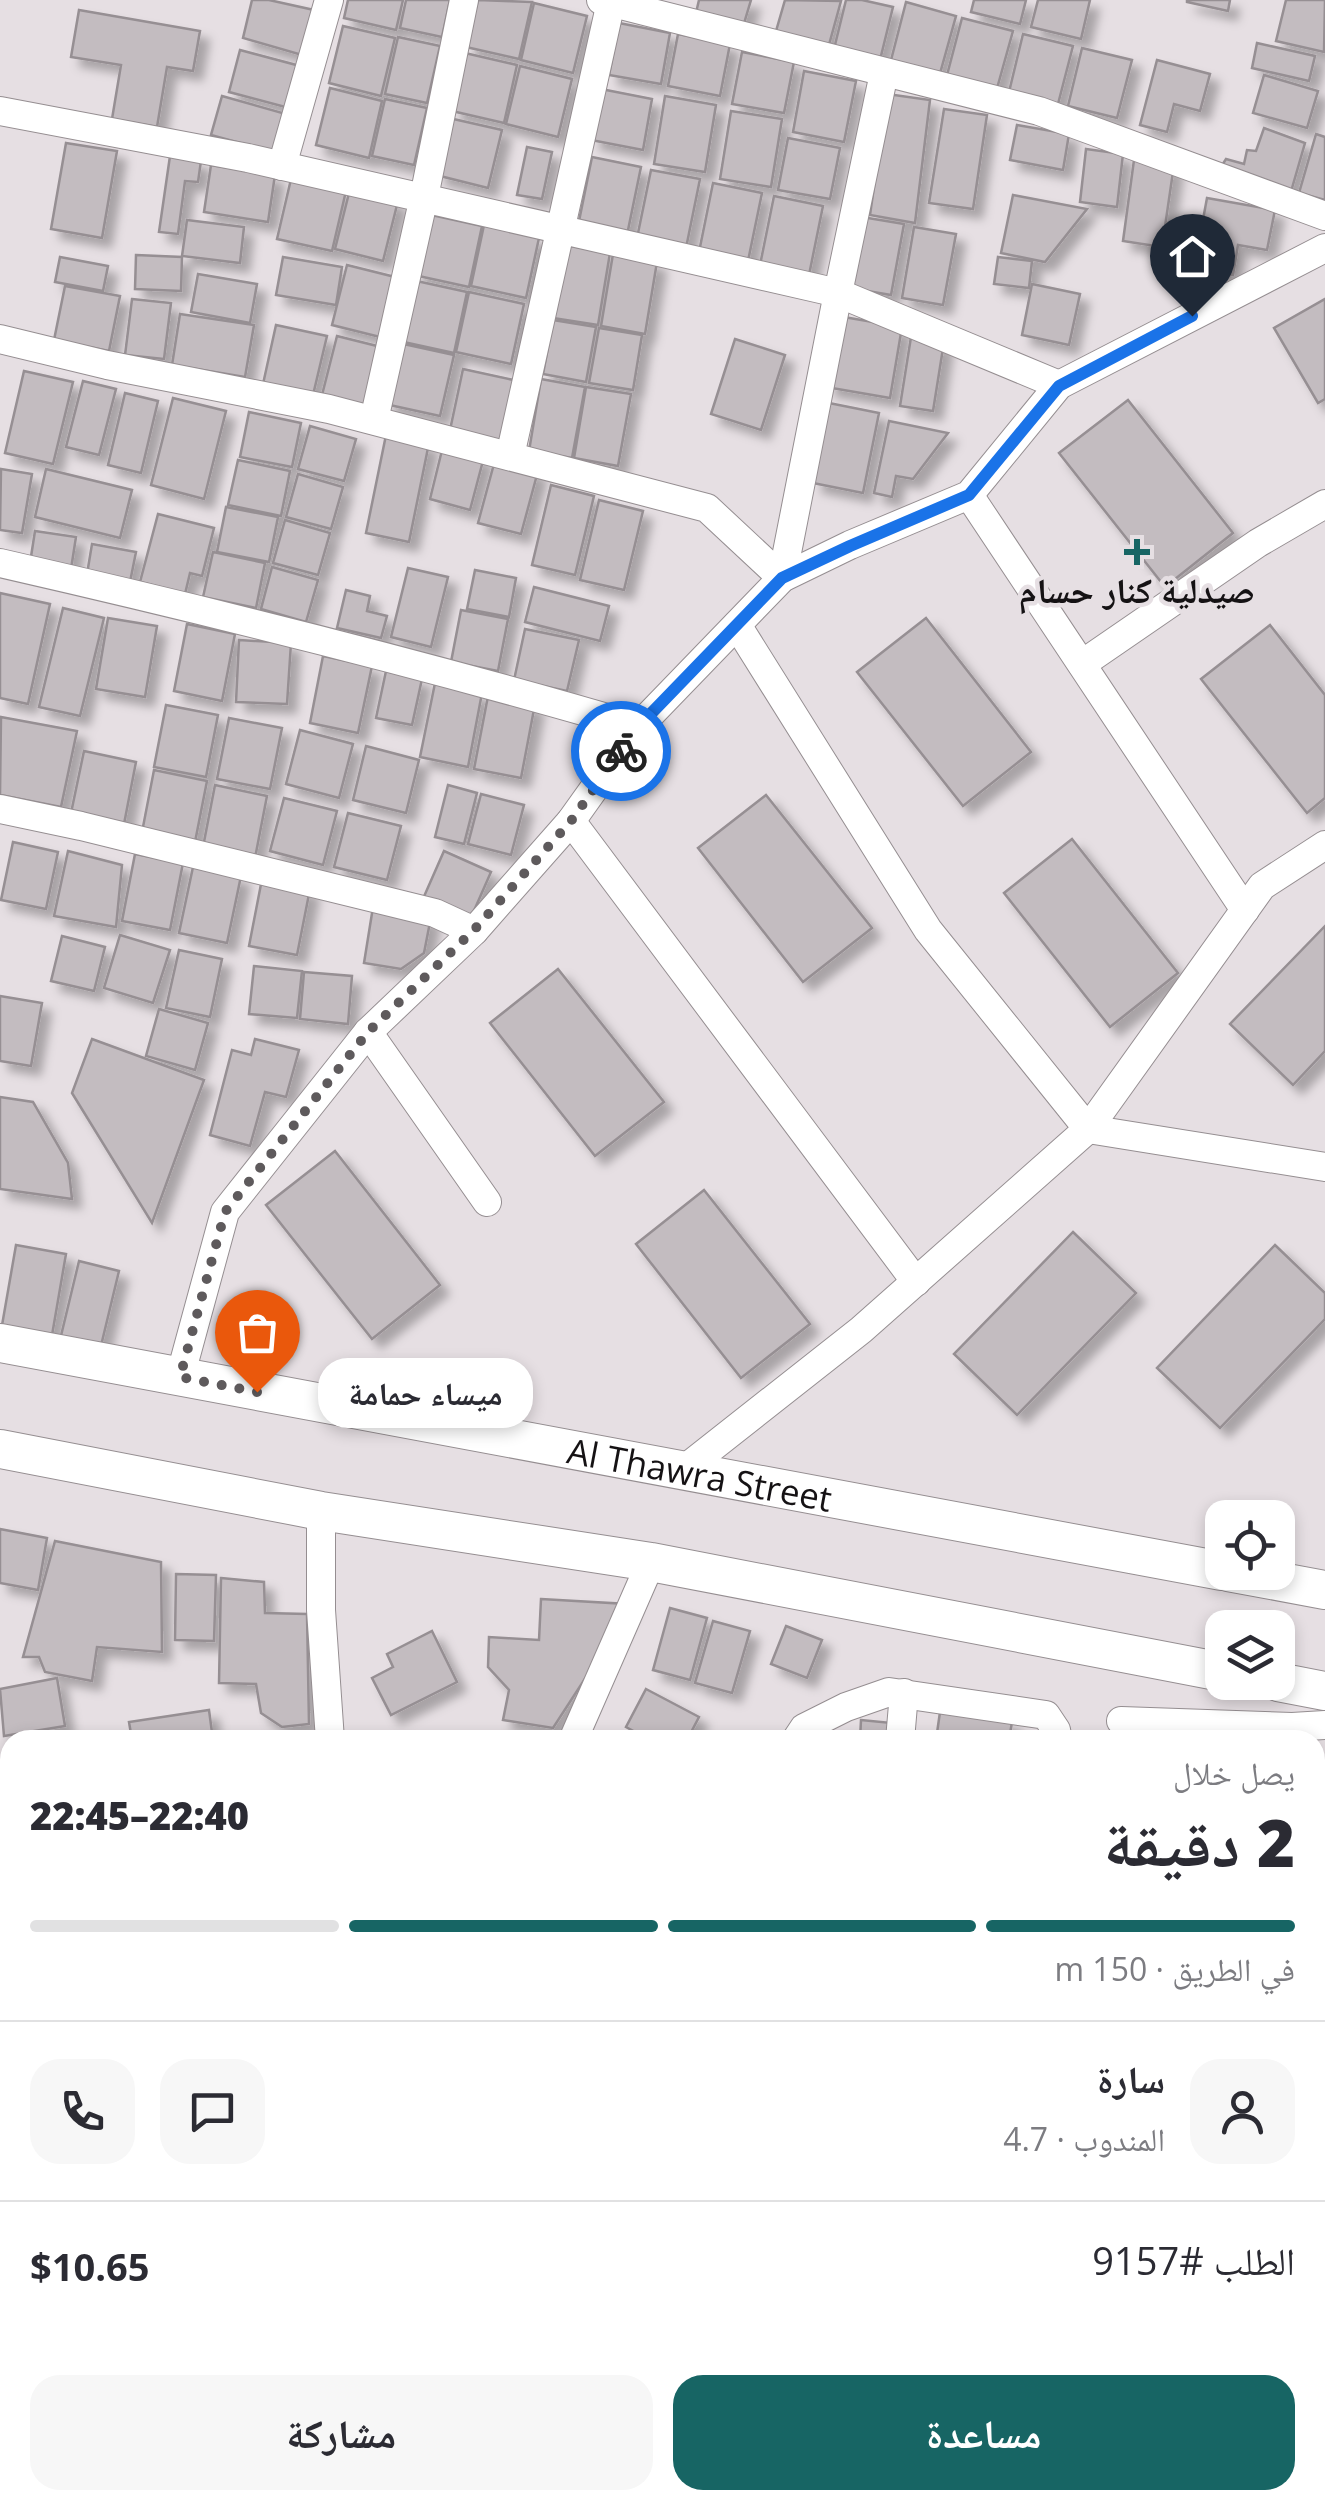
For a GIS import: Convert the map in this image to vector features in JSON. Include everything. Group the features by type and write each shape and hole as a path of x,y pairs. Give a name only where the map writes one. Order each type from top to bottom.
{"main road":[{"name":"Al Thawra Street","path":"0,1344 1205,1568"},
{"path":"0,1449 321,1511 651,1562 1205,1669"},
{"name":"Al Thawra Street","path":"1295,1583 1323,1588"},
{"path":"1295,1685 1325,1691"}],"street":[{"path":"282,166 329,0"},
{"path":"374,420 464,0"},
{"path":"510,456 561,230 606,1 1039,111 1325,216"},
{"path":"782,578 884,72"},
{"path":"0,111 282,166 838,293 1059,386"},
{"path":"180,1377 225,1212 368,1032 474,930 571,821 638,727 782,578 969,495 1059,386 1325,248"},
{"path":"0,340 329,408 707,508 782,578"},
{"path":"969,495 1245,910"},
{"path":"1082,664 1258,543 1325,504"},
{"path":"0,563 273,627 638,727"},
{"path":"738,625 928,930 1088,1129 1325,1167"},
{"path":"0,809 435,913 474,930"},
{"path":"571,821 916,1282"},
{"path":"682,1471 860,1330 1088,1129 1262,886 1325,846"},
{"path":"368,1032 487,1202"},
{"path":"321,1511 321,1610 329,1730"},
{"path":"577,1730 651,1562"},
{"path":"803,1730 846,1707 890,1692 1046,1715 1056,1730"},
{"path":"901,1730 904,1693"},
{"path":"1121,1721 1292,1727 1325,1724"}],"building":[{"path":"252,0 314,10 302,55 243,38"},
{"path":"348,0 403,0 396,30 344,18"},
{"path":"406,0 450,0 442,37 400,28"},
{"path":"478,0 532,2 519,59 466,47"},
{"path":"699,0 751,0 742,30 695,17"},
{"path":"785,0 841,1 827,52 774,38"},
{"path":"846,0 893,7 880,60 834,49"},
{"path":"974,0 1026,0 1020,24 971,12"},
{"path":"1038,0 1090,0 1081,39 1031,27"},
{"path":"1187,0 1230,0 1228,11"},
{"path":"1286,0 1325,0 1324,52 1276,41"},
{"path":"906,2 956,16 939,77 890,64"},
{"path":"534,3 587,16 573,73 521,60"},
{"path":"79,10 200,31 193,71 167,67 157,127 112,119 121,65 71,57"},
{"path":"962,18 1013,31 996,92 946,79"},
{"path":"619,23 670,33 661,84 609,75"},
{"path":"343,26 395,38 381,96 329,83"},
{"path":"678,34 730,44 720,96 668,86"},
{"path":"1023,34 1073,46 1058,104 1009,92"},
{"path":"398,37 440,46 427,103 385,94"},
{"path":"1257,43 1315,56 1309,81 1252,68"},
{"path":"1082,48 1132,60 1117,118 1068,106"},
{"path":"240,50 300,66 289,108 229,92"},
{"path":"742,52 794,62 784,113 732,104"},
{"path":"465,53 517,65 504,123 452,111"},
{"path":"1157,60 1210,74 1200,111 1174,104 1167,132 1140,125"},
{"path":"520,66 572,79 558,137 506,124"},
{"path":"804,71 856,81 844,142 793,132"},
{"path":"1264,75 1318,91 1307,128 1253,113"},
{"path":"330,88 382,101 369,158 316,145"},
{"path":"601,89 652,99 643,150 591,140"},
{"path":"887,94 930,100 915,223 870,215"},
{"path":"222,96 286,114 276,153 211,135"},
{"path":"665,96 716,105 705,172 654,164"},
{"path":"385,99 427,108 414,165 372,156"},
{"path":"944,109 987,115 973,209 929,203"},
{"path":"731,111 782,119 771,187 720,179"},
{"path":"449,118 502,130 488,188 436,175"},
{"path":"1017,125 1069,134 1063,170 1010,160"},
{"path":"1264,128 1305,143 1290,195 1219,170 1226,159 1244,164 1247,150 1256,151"},
{"path":"1316,134 1325,137 1325,200 1299,193"},
{"path":"788,138 840,148 830,199 778,190"},
{"path":"66,143 117,151 102,238 51,229"},
{"path":"527,147 552,152 542,199 517,195"},
{"path":"1086,149 1123,154 1117,207 1080,202"},
{"path":"170,156 201,161 198,182 185,181 178,234 159,232"},
{"path":"592,157 641,167 627,235 578,226"},
{"path":"1134,160 1174,165 1162,247 1123,241"},
{"path":"211,165 275,175 268,222 204,212"},
{"path":"651,170 700,179 686,248 637,238"},
{"path":"291,179 346,191 332,251 277,239"},
{"path":"713,183 762,193 748,261 699,252"},
{"path":"350,189 398,201 383,261 335,249"},
{"path":"1013,195 1087,209 1045,262 1001,253"},
{"path":"774,196 823,206 809,275 760,265"},
{"path":"1207,198 1275,210 1267,250 1238,245 1233,275 1194,268"},
{"path":"427,214 482,226 469,287 414,275"},
{"path":"862,217 904,224 891,295 850,288"},
{"path":"187,220 244,227 240,263 182,256"},
{"path":"484,225 539,238 526,298 471,286"},
{"path":"914,227 956,234 943,305 902,298"},
{"path":"566,245 610,253 598,325 553,318"},
{"path":"613,254 657,262 645,334 601,326"},
{"path":"136,255 182,257 181,291 135,289"},
{"path":"60,257 108,266 103,291 55,282"},
{"path":"283,257 342,267 336,305 276,295"},
{"path":"998,257 1032,261 1029,288 994,284"},
{"path":"347,265 395,277 380,337 332,325"},
{"path":"198,274 257,284 250,323 191,312"},
{"path":"412,280 467,292 454,353 399,341"},
{"path":"1032,284 1080,294 1069,345 1022,335"},
{"path":"65,286 120,296 109,351 54,340"},
{"path":"469,292 524,304 511,364 456,352"},
{"path":"132,299 171,303 164,359 125,355"},
{"path":"1325,299 1325,399 1318,403 1274,328"},
{"path":"180,314 254,325 245,377 172,365"},
{"path":"838,316 902,327 890,398 826,387"},
{"path":"553,320 596,327 586,382 543,374"},
{"path":"276,325 327,336 313,395 263,384"},
{"path":"599,328 642,335 633,390 589,383"},
{"path":"337,336 385,348 369,408 322,395"},
{"path":"911,337 944,342 933,411 900,406"},
{"path":"735,339 785,355 761,430 711,414"},
{"path":"399,343 454,355 440,416 385,404"},
{"path":"463,369 518,381 505,442 450,430"},
{"path":"24,371 73,382 53,464 5,453"},
{"path":"541,379 585,387 572,458 529,451"},
{"path":"83,381 116,389 99,455 66,447"},
{"path":"586,387 631,394 618,466 574,458"},
{"path":"125,393 158,401 141,473 108,465"},
{"path":"173,398 226,411 204,499 151,485"},
{"path":"1128,400 1233,533 1165,587 1059,453"},
{"path":"829,403 879,413 863,493 813,483"},
{"path":"249,412 301,423 292,467 240,457"},
{"path":"889,421 948,433 913,479 896,476 892,497 874,493"},
{"path":"310,426 356,439 344,481 298,469"},
{"path":"386,435 429,443 409,542 366,533"},
{"path":"443,446 484,457 470,510 430,499"},
{"path":"238,460 290,471 281,516 228,505"},
{"path":"495,460 538,471 521,534 478,523"},
{"path":"1,469 32,474 22,533 0,530"},
{"path":"46,469 132,490 120,538 35,517"},
{"path":"298,474 343,487 331,529 286,517"},
{"path":"551,485 594,496 575,575 532,565"},
{"path":"599,500 643,511 624,590 580,580"},
{"path":"226,507 278,517 269,562 217,552"},
{"path":"158,514 214,528 202,576 190,573 185,594 140,582"},
{"path":"285,520 330,533 318,575 273,563"},
{"path":"35,531 76,537 71,569 30,563"},
{"path":"92,544 136,552 130,582 87,574"},
{"path":"213,552 265,563 256,608 203,597"},
{"path":"272,567 318,580 306,622 261,609"},
{"path":"408,568 448,577 431,647 391,637"},
{"path":"475,570 516,578 509,617 467,609"},
{"path":"534,587 609,606 600,641 525,622"},
{"path":"346,590 370,596 367,611 387,616 381,638 337,628"},
{"path":"0,593 50,604 28,704 0,698"},
{"path":"63,608 104,618 80,716 39,707"},
{"path":"461,610 508,619 498,671 451,662"},
{"path":"108,618 157,626 145,697 96,689"},
{"path":"926,618 1031,752 963,806 857,672"},
{"path":"187,624 235,634 222,701 174,691"},
{"path":"1270,625 1325,695 1325,798 1307,813 1201,679"},
{"path":"525,629 579,640 567,691 514,680"},
{"path":"239,640 291,643 287,704 236,702"},
{"path":"323,656 372,666 358,733 310,723"},
{"path":"386,671 422,679 412,725 376,718"},
{"path":"435,683 482,693 468,767 420,757"},
{"path":"488,696 535,704 521,778 474,769"},
{"path":"166,705 218,715 206,777 154,767"},
{"path":"1,717 77,731 61,807 0,795"},
{"path":"229,718 282,728 270,789 217,779"},
{"path":"300,730 353,744 339,798 286,784"},
{"path":"366,746 419,760 406,813 353,800"},
{"path":"84,751 136,762 124,824 71,813"},
{"path":"154,770 207,781 195,842 142,832"},
{"path":"215,785 267,796 255,858 203,847"},
{"path":"448,785 477,793 464,844 435,837"},
{"path":"481,794 524,805 511,855 468,844"},
{"path":"766,795 872,928 803,982 698,848"},
{"path":"284,798 337,811 323,865 270,851"},
{"path":"348,813 401,826 387,880 334,867"},
{"path":"1072,839 1178,973 1110,1027 1004,893"},
{"path":"13,842 58,852 46,909 1,900"},
{"path":"68,851 122,865 116,927 54,916"},
{"path":"444,851 491,872 469,922 422,901"},
{"path":"135,854 183,863 170,930 122,921"},
{"path":"193,867 241,876 227,943 179,933"},
{"path":"262,879 310,889 297,955 249,946"},
{"path":"373,907 431,917 424,953 401,969 364,963"},
{"path":"1325,926 1325,1051 1293,1085 1230,1024"},
{"path":"120,935 170,950 153,1003 104,988"},
{"path":"62,936 105,947 94,991 51,981"},
{"path":"179,950 222,959 210,1017 166,1008"},
{"path":"254,966 302,971 297,1018 249,1014"},
{"path":"558,969 664,1102 595,1156 490,1023"},
{"path":"304,972 352,976 348,1024 300,1019"},
{"path":"0,996 42,1003 31,1066 0,1061"},
{"path":"159,1009 208,1023 195,1070 146,1056"},
{"path":"92,1039 204,1080 152,1223 72,1093"},
{"path":"255,1039 299,1050 286,1097 265,1092 250,1146 210,1135 232,1050 251,1055"},
{"path":"0,1097 33,1102 68,1163 72,1199 0,1189"},
{"path":"335,1151 440,1285 372,1339 266,1205"},
{"path":"704,1190 810,1324 741,1378 636,1244"},
{"path":"1073,1232 1136,1293 1017,1415 954,1354"},
{"path":"16,1245 66,1254 51,1341 1,1331"},
{"path":"1275,1245 1325,1293 1325,1319 1220,1428 1157,1368"},
{"path":"79,1261 119,1271 99,1354 59,1344"},
{"path":"0,1529 47,1538 38,1590 0,1583"},
{"path":"55,1541 161,1562 162,1652 97,1647 92,1681 45,1672 39,1657 23,1657"},
{"path":"176,1574 216,1575 214,1641 175,1640"},
{"path":"221,1578 264,1582 265,1613 307,1614 309,1724 282,1727 261,1713 256,1684 219,1683"},
{"path":"541,1599 627,1604 603,1651 553,1728 503,1720 509,1690 488,1667 489,1637 539,1640"},
{"path":"670,1608 707,1618 690,1680 653,1670"},
{"path":"713,1621 750,1631 732,1693 695,1683"},
{"path":"786,1626 822,1640 807,1678 771,1664"},
{"path":"432,1631 457,1682 391,1715 372,1678 393,1667 387,1654"},
{"path":"57,1678 65,1726 3,1730 0,1689"},
{"path":"646,1689 699,1717 692,1730 626,1727"},
{"path":"209,1710 212,1730 130,1730 129,1722"},
{"path":"940,1712 1012,1722 1011,1730 937,1730"},
{"path":"861,1720 892,1723 891,1730 860,1730"}],"way so far":[{"path":"257,1392 180,1377 225,1212 368,1032 474,930 571,821 621,751"}],"place":[{"name":"صيدلية كنار حسام","path":"1137,552"},
{"name":"ميساء حمامة","path":"257,1392"}],"route":[{"path":"621,751 638,727 782,578 969,495 1059,386 1192,316"}]}
